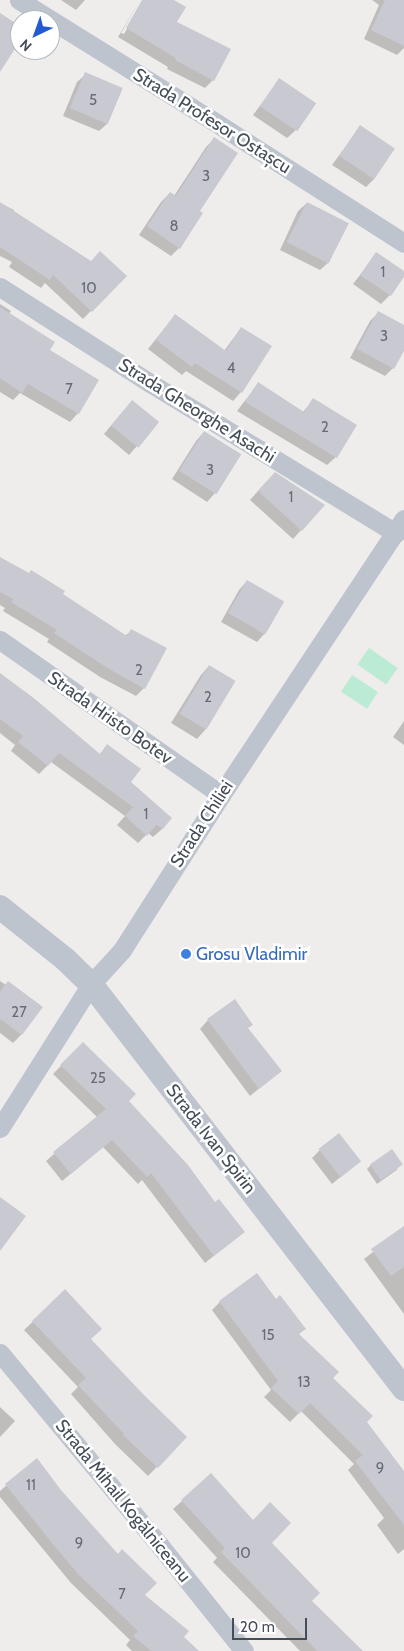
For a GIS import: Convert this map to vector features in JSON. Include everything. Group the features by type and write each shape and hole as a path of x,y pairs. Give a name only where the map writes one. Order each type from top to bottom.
{"street":[{"name":"Strada Profesor Ostașcu","path":"18,0 204,115 404,243"},
{"name":"Strada Gheorghe Asachi","path":"0,287 150,383 400,526"},
{"name":"Strada Chiliei","path":"0,1128 90,984 122,950 221,795 400,526"},
{"name":"Strada Hristo Botev","path":"0,640 221,795"},
{"name":"Strada Ivan Spirin","path":"0,907 65,959 90,984 404,1389"},
{"name":"Strada Mihail Kogălniceanu","path":"0,1353 161,1547 244,1651"}],"green space":[{"path":"369,648 398,668 386,684 358,664"},
{"path":"352,675 378,692 367,709 341,692"}],"building":[{"path":"142,0 174,0 186,7 177,22 231,49 214,81 175,60 176,58 126,28"},
{"path":"385,0 404,0 404,46 371,30"},
{"path":"0,13 10,20 10,56 0,72"},
{"path":"85,72 123,88 108,124 70,108"},
{"path":"279,78 316,103 297,131 260,106"},
{"path":"360,125 395,148 374,179 339,156"},
{"path":"214,137 238,153 200,211 203,213 180,249 147,226 170,192 176,196"},
{"path":"0,202 91,261 100,251 127,276 92,312 53,275 50,280 0,247"},
{"path":"307,202 349,223 328,263 287,242"},
{"path":"376,252 404,271 404,277 391,296 360,275"},
{"path":"0,307 55,342 50,350 99,380 79,414 28,384 22,393 0,378"},
{"path":"378,311 404,325 404,351 394,369 357,349"},
{"path":"175,314 226,351 241,327 272,346 242,393 195,363 192,367 156,340"},
{"path":"258,382 304,412 313,398 357,425 337,458 245,402"},
{"path":"132,400 159,422 138,448 111,426"},
{"path":"204,431 241,454 216,494 179,471"},
{"path":"275,472 325,505 302,531 258,491"},
{"path":"0,557 29,573 31,570 65,591 63,594 127,636 131,629 167,648 145,689 109,669 54,633 57,630 11,602 13,599 0,592"},
{"path":"247,580 284,602 265,634 228,613"},
{"path":"209,665 236,681 206,730 180,714"},
{"path":"0,673 35,699 100,754 107,744 141,769 131,782 172,818 163,829 156,825 147,836 125,816 133,807 59,753 48,766 18,742 23,736 0,719"},
{"path":"8,981 43,1007 22,1035 0,1019 0,992"},
{"path":"235,999 253,1025 248,1028 282,1071 259,1089 207,1019"},
{"path":"83,1042 136,1094 129,1101 188,1165 215,1202 219,1199 245,1232 214,1256 151,1173 147,1177 112,1140 71,1174 53,1152 106,1109 60,1065"},
{"path":"339,1133 361,1161 341,1177 319,1149"},
{"path":"392,1149 403,1165 381,1180 370,1164"},
{"path":"0,1197 26,1216 0,1251"},
{"path":"404,1226 404,1267 391,1276 371,1249"},
{"path":"257,1273 276,1299 280,1295 306,1329 299,1334 339,1372 333,1378 373,1416 367,1422 404,1471 404,1525 355,1461 363,1455 310,1403 299,1414 271,1388 278,1381 219,1301"},
{"path":"65,1289 102,1329 91,1339 187,1437 158,1468 123,1435 78,1385 86,1378 32,1321"},
{"path":"37,1458 61,1490 118,1554 122,1549 157,1583 145,1595 189,1631 184,1637 199,1651 151,1651 133,1636 138,1631 79,1575 52,1543 5,1484"},
{"path":"211,1473 253,1520 270,1502 291,1523 272,1543 320,1593 312,1601 363,1651 317,1651 221,1552 225,1548 181,1500"}],"place":[{"name":"Grosu Vladimir","path":"186,954"}]}
